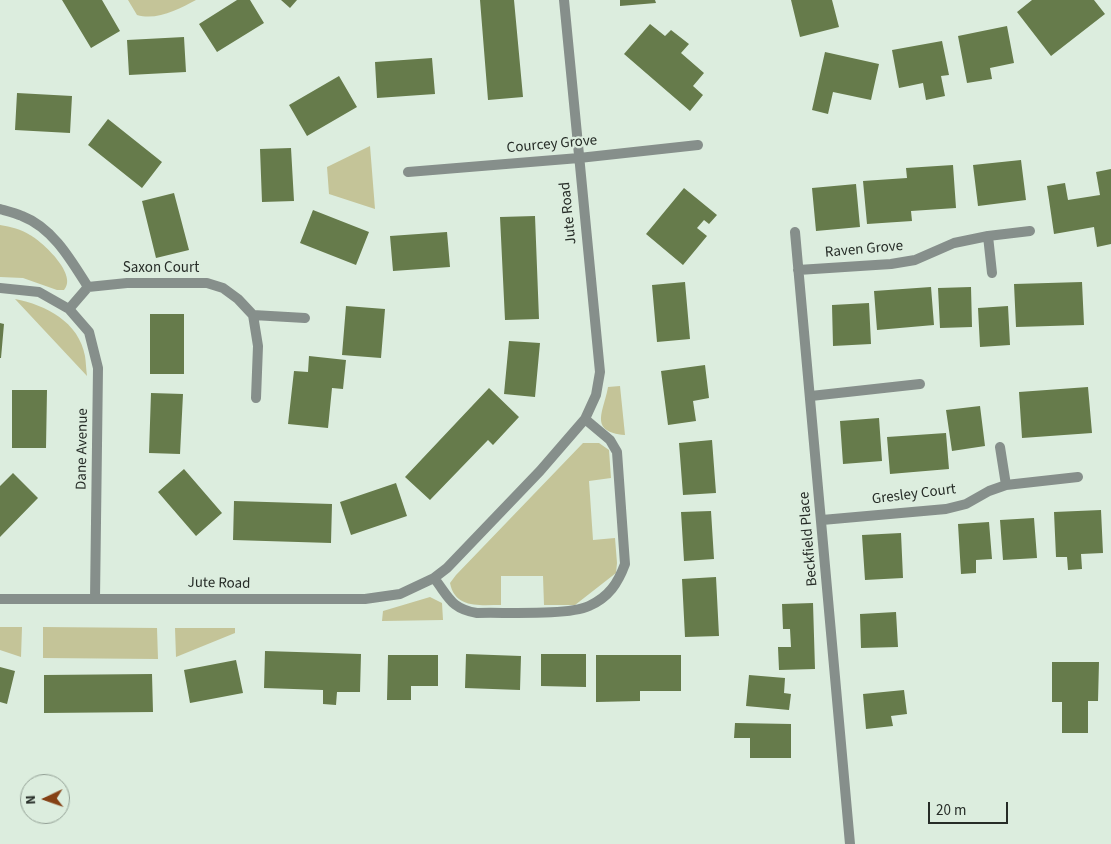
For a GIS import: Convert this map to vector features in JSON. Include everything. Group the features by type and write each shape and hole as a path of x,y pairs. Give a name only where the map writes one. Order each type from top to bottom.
{"street":[{"name":"Jute Road","path":"0,599 365,599 400,594 434,578 460,555 540,471 585,419 596,395 600,372 564,0"},
{"name":"Courcey Grove","path":"408,172 578,158 698,145"},
{"path":"0,208 24,216 48,231 70,258 88,287 69,309"},
{"name":"Raven Grove","path":"798,270 891,264 915,260 954,243 988,236 1030,231"},
{"name":"Beckfield Place","path":"795,232 850,844"},
{"path":"988,236 992,273"},
{"name":"Saxon Court","path":"88,287 128,283 207,284 223,288 238,299 253,316"},
{"name":"Dane Avenue","path":"0,288 39,292 69,309 90,332 98,368 95,599"},
{"path":"256,398 258,346 253,316 306,318"},
{"path":"811,396 920,384"},
{"path":"434,578 455,606 464,611 477,613 564,612 588,607 606,596 618,581 625,564 617,452 610,440 585,419"},
{"path":"1000,446 1006,485"},
{"name":"Gresley Court","path":"822,520 946,509 966,504 989,491 1006,485 1078,477"}],"green space":[{"path":"128,0 196,0 168,13 145,16 137,15"},
{"path":"370,146 375,209 329,194 327,167"},
{"path":"0,225 16,228 27,233 51,252 67,276 67,284 64,290 57,290 23,278 0,277"},
{"path":"15,299 49,311 68,325 82,344 87,376"},
{"path":"620,386 625,435 606,430 602,425 601,419 608,387"},
{"path":"583,443 599,443 609,450 611,478 589,481 593,540 615,538 616,573 575,605 544,605 543,576 501,576 501,605 470,604 457,597 450,583 456,575"},
{"path":"430,597 442,603 443,620 382,621 383,611"},
{"path":"0,627 22,627 21,657 0,650"},
{"path":"43,627 157,628 158,659 43,658"},
{"path":"175,628 235,628 235,633 176,657"}],"building":[{"path":"62,0 102,0 120,31 91,48"},
{"path":"237,0 250,0 264,23 217,52 199,24"},
{"path":"281,0 297,0 290,8"},
{"path":"480,0 514,0 523,97 488,100"},
{"path":"620,0 655,0 656,3 620,6"},
{"path":"791,0 832,0 839,27 800,37"},
{"path":"1032,0 1094,0 1105,14 1051,56 1017,12"},
{"path":"650,24 665,36 671,30 689,44 681,53 704,73 693,86 703,95 690,111 624,54"},
{"path":"1007,26 1014,63 990,68 992,79 967,83 958,36"},
{"path":"184,37 186,72 129,75 127,40"},
{"path":"942,41 949,75 941,76 945,96 926,100 923,83 899,88 892,50"},
{"path":"825,52 879,64 871,100 833,92 828,114 812,110"},
{"path":"432,58 435,94 377,98 375,62"},
{"path":"339,76 357,107 307,136 289,105"},
{"path":"17,93 72,96 70,133 15,130"},
{"path":"108,119 162,162 142,188 88,145"},
{"path":"291,148 294,201 262,202 260,149"},
{"path":"1021,160 1026,200 978,206 973,165"},
{"path":"953,165 956,208 911,211 912,221 867,224 863,181 907,178 906,168"},
{"path":"1111,169 1111,244 1097,247 1094,227 1054,234 1047,186 1065,183 1068,200 1100,195 1096,172"},
{"path":"856,184 860,227 816,231 812,188"},
{"path":"684,188 717,215 709,224 704,220 697,228 707,236 683,265 646,234"},
{"path":"174,193 189,250 156,258 142,201"},
{"path":"313,210 369,232 356,265 300,243"},
{"path":"535,216 539,319 505,320 500,217"},
{"path":"447,232 450,267 393,271 390,236"},
{"path":"685,282 690,339 657,342 652,285"},
{"path":"1082,282 1084,325 1016,327 1014,284"},
{"path":"931,287 934,325 877,330 874,291"},
{"path":"971,287 972,327 940,328 938,288"},
{"path":"869,303 871,344 833,346 832,305"},
{"path":"346,306 385,309 381,358 342,355"},
{"path":"1008,306 1010,345 980,347 978,308"},
{"path":"150,314 184,314 184,374 150,374"},
{"path":"0,323 4,324 1,358 0,358"},
{"path":"509,341 540,343 535,397 504,394"},
{"path":"309,356 346,360 343,389 332,388 328,428 288,424 294,371 308,372"},
{"path":"705,365 709,398 693,401 696,421 668,425 661,371"},
{"path":"1088,387 1092,433 1022,438 1019,392"},
{"path":"489,388 519,417 493,445 488,440 430,500 405,477"},
{"path":"12,390 47,390 46,448 12,448"},
{"path":"151,393 183,394 180,454 149,453"},
{"path":"980,406 985,446 952,451 946,410"},
{"path":"879,418 882,461 843,464 840,421"},
{"path":"946,433 949,469 890,474 887,437"},
{"path":"712,440 716,493 683,495 679,443"},
{"path":"184,469 222,513 196,536 158,492"},
{"path":"13,473 38,498 0,537 0,486"},
{"path":"396,483 407,516 351,535 340,502"},
{"path":"234,501 332,504 331,543 233,540"},
{"path":"1101,510 1103,553 1081,554 1082,569 1068,570 1067,557 1056,557 1054,512"},
{"path":"711,511 714,559 684,561 681,512"},
{"path":"1034,518 1037,558 1003,560 1000,520"},
{"path":"989,522 992,559 976,560 976,573 961,574 958,524"},
{"path":"901,533 903,578 865,580 862,535"},
{"path":"716,577 719,636 685,637 682,579"},
{"path":"813,603 815,669 779,670 778,647 791,647 790,629 783,629 782,604"},
{"path":"896,612 898,647 861,648 860,614"},
{"path":"265,651 361,654 360,692 337,692 336,705 323,704 323,690 264,688"},
{"path":"466,654 521,656 520,690 465,688"},
{"path":"541,654 586,654 586,687 541,686"},
{"path":"388,655 438,655 438,686 411,686 411,700 387,700"},
{"path":"596,655 681,655 681,691 640,691 640,701 596,702"},
{"path":"236,660 243,693 190,703 184,670"},
{"path":"1052,662 1099,662 1098,701 1088,701 1088,733 1062,733 1062,702 1052,702"},
{"path":"0,667 15,671 7,704 0,702"},
{"path":"152,674 153,712 44,713 44,675"},
{"path":"749,675 785,678 784,693 791,694 789,710 746,706"},
{"path":"904,690 907,714 891,716 893,726 866,729 863,694"},
{"path":"735,723 791,724 791,758 750,758 750,738 734,738"}]}
